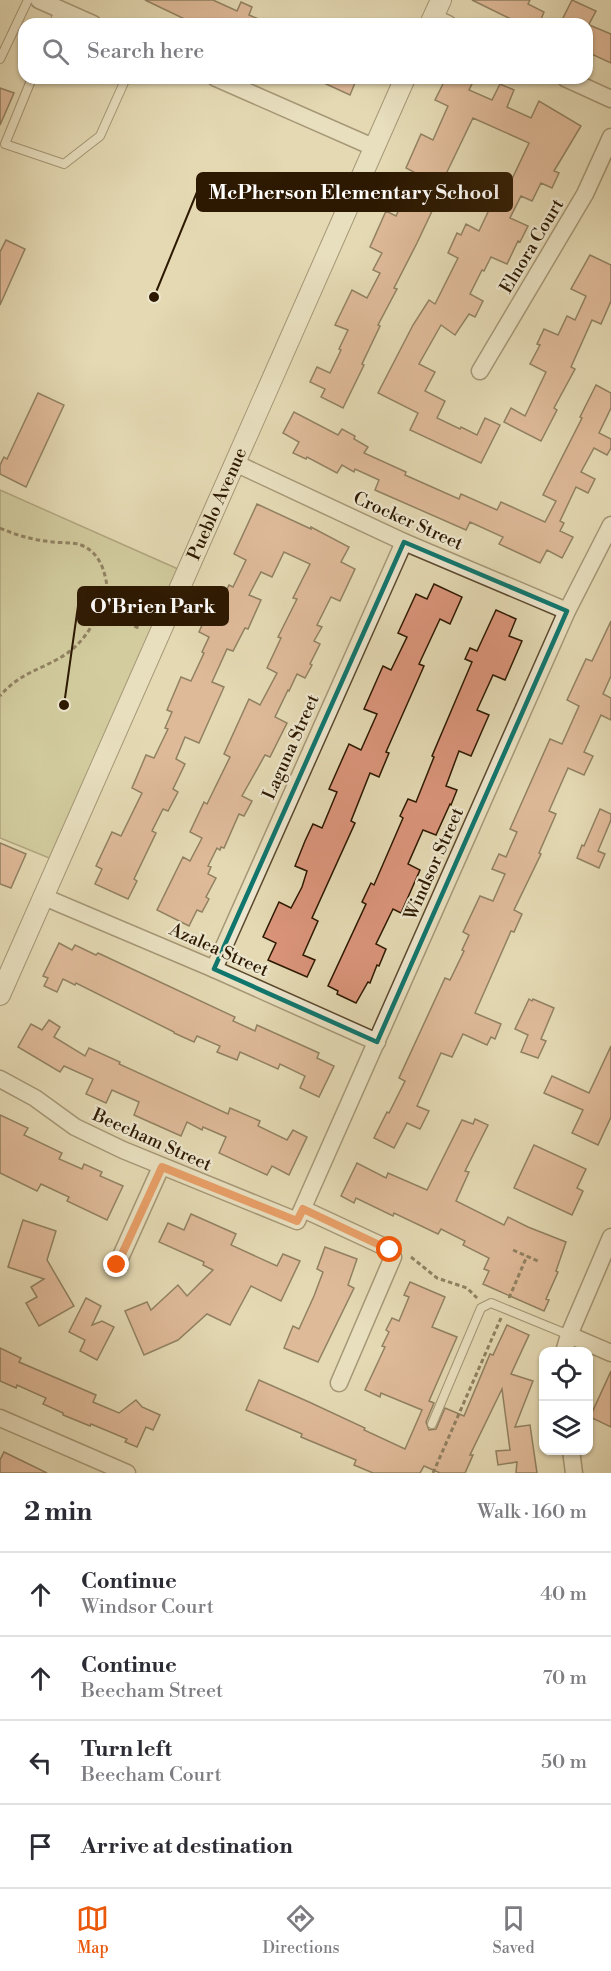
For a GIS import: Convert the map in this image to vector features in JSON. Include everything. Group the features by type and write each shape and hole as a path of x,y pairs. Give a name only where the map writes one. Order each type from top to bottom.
{"street":[{"path":"39,0 56,17"},
{"path":"230,84 373,147"},
{"name":"Pueblo Avenue","path":"0,995 402,84"},
{"path":"578,84 611,99"},
{"name":"Elnora Court","path":"480,371 585,194 611,137"},
{"name":"Crocker Street","path":"235,463 404,542 567,611"},
{"name":"Windsor Street","path":"300,1215 567,611 611,525"},
{"name":"Laguna Street","path":"214,969 404,542"},
{"name":"Azalea Street","path":"44,897 214,969 377,1042"},
{"name":"Beecham Street","path":"0,1079 35,1098 75,1127 162,1167 387,1248 393,1257 339,1383"},
{"path":"117,1265 162,1167"},
{"path":"565,1347 611,1237"},
{"path":"569,1335 611,1353"},
{"path":"0,1418 127,1473"},
{"path":"572,1455 574,1473"}],"lane":[{"path":"19,18 28,0"},
{"path":"0,59 18,21"},
{"path":"30,84 5,144 64,164 100,136 123,84"},
{"path":"432,1425 481,1308 484,1306 491,1303 569,1335"}],"path":[{"path":"0,528 16,536 33,540 80,544 94,553 103,567 107,582 106,598 83,638 65,654 29,672 8,686 0,696"},
{"path":"100,611 141,629"},
{"path":"513,1250 540,1262"},
{"path":"433,1473 527,1256"},
{"path":"411,1257 437,1278 467,1288 484,1306"}],"highlighted area":[{"path":"404,542 567,611 377,1042 214,969"}],"green space":[{"path":"0,490 187,573 59,862 0,838"}],"building":[{"path":"145,0 213,0 237,11 241,2 252,7 249,15 256,18 182,18"},
{"path":"472,0 530,0 528,4 544,12 542,18 509,18"},
{"path":"572,0 596,11 592,18 563,18"},
{"path":"593,26 611,34 611,63 593,55"},
{"path":"326,84 355,84 350,95"},
{"path":"443,84 472,84 469,90 492,100 500,84 514,90 507,107 531,118 539,101 581,126 554,171 559,173 552,188 541,183 532,201 521,196 510,218 528,226 507,264 491,257 484,271 482,270 470,294 483,301 475,317 469,314 455,335 441,325 419,364 435,372 425,391 445,401 437,418 477,435 485,418 500,425 481,463 410,430 418,413 378,393 413,325 429,300 435,304 458,258 448,253 457,233 461,235 466,224 479,231 497,193 504,196 529,143 473,118 431,208 433,209 394,288 397,289 378,325 380,326 362,364 364,365 343,408 321,397 325,389 310,382 317,367 330,373 341,350 339,349 348,330 335,325 352,290 367,298 380,273 373,270 382,253 370,247 386,211 396,216 401,205 407,207 423,177 406,168 421,134 433,140 448,106 435,100"},
{"path":"0,88 14,93 0,125"},
{"path":"6,240 25,249 0,305 0,252"},
{"path":"590,255 611,265 611,301 601,324 592,320 571,367 575,369 554,408 557,410 541,441 504,422 511,408 525,416 546,372 530,364 540,345 537,344 544,329 558,335 567,316 575,320 586,296 571,289"},
{"path":"596,385 611,393 611,408 599,433 611,439 611,448 607,455 594,448 581,472 595,479 588,493 576,487 560,521 564,523 560,531 573,537 562,558 547,550 540,563 499,544 503,537 470,522 466,530 375,490 379,480 355,469 354,472 342,465 337,473 307,457 306,459 293,453 299,442 283,433 294,412 338,435 342,429 368,447 364,453 406,472 405,475 459,499 461,494 497,510 501,502 545,522 556,501 543,495"},
{"path":"38,393 64,405 26,487 0,474 0,465 4,457 7,459"},
{"path":"257,504 311,529 311,527 349,547 341,562 355,569 340,601 331,597 317,625 322,627 314,641 320,644 310,664 312,665 305,678 297,674 275,717 287,723 270,757 265,755 242,796 252,801 244,816 239,814 224,848 221,847 220,850 217,848 208,866 211,867 208,874 216,878 206,897 209,899 202,912 197,910 189,926 157,910 183,857 190,861 202,838 190,832 204,802 207,804 230,757 224,754 249,699 260,705 277,673 267,668 281,638 278,637 297,599 293,598 310,564 284,552 272,577 261,572 249,595 261,600 248,629 245,628 233,651 227,649 212,682 224,687 199,743 185,737 176,759 185,764 173,789 178,792 168,811 163,809 152,831 156,833 134,879 137,881 128,899 95,884 102,869 96,866 112,832 121,836 142,793 132,788 146,755 154,758 168,729 165,728 172,712 167,710 181,677 191,681 204,653 202,652 209,637 199,632 206,616 208,617 217,597 222,599 229,585 233,587 246,560 234,554"},
{"path":"434,584 462,597 450,624 440,619 419,664 424,666 386,752 389,753 379,777 370,773 351,821 355,823 312,918 318,921 303,955 315,960 307,977 268,960 276,943 263,937 279,902 291,908 302,887 307,871 295,866 305,841 313,824 322,828 337,792 329,789 349,744 361,750 377,714 364,709 383,666 391,670 407,637 398,633 416,594 427,599"},
{"path":"496,610 516,619 509,636 522,641 505,680 493,675 477,710 489,715 471,756 459,751 446,786 457,790 451,805 436,835 423,830 408,864 420,870 401,913 393,909 376,944 386,949 370,983 368,982 356,1003 337,994 338,991 328,986 366,904 362,902 371,883 374,885 403,818 400,816 408,799 416,802 434,757 432,756 472,662 465,659 470,648 477,651"},
{"path":"611,621 611,676 603,694 611,698 611,720 601,715 584,752 593,756 584,775 568,768 549,811 556,814 539,853 541,854 514,910 522,914 514,932 511,931 475,1013 501,1024 495,1039 491,1037 487,1045 463,1034 452,1057 441,1053 417,1106 429,1111 420,1129 407,1123 394,1148 374,1138 405,1081 399,1078 445,978 450,980 464,951 462,950 469,935 463,932 480,896 493,901 505,874 492,869 499,854 506,857 517,832 510,829 550,739 562,744 579,706 567,700 586,659 592,661"},
{"path":"600,809 611,814 611,820 598,851 605,854 599,868 577,858"},
{"path":"0,843 26,854 11,888 0,884"},
{"path":"59,943 72,950 75,945 96,955 98,953 235,1017 233,1021 255,1031 257,1025 319,1053 317,1058 334,1066 319,1097 300,1088 305,1076 280,1064 278,1069 240,1052 237,1060 217,1052 220,1046 197,1036 194,1042 76,983 75,985 63,979 57,992 44,986 48,978 43,976"},
{"path":"529,999 554,1008 541,1039 546,1041 538,1058 521,1052 528,1035 515,1029"},
{"path":"49,1020 60,1027 54,1037 85,1056 89,1048 228,1114 230,1108 260,1121 258,1126 287,1140 293,1130 307,1137 289,1175 272,1166 267,1175 219,1153 226,1137 203,1127 202,1130 187,1122 181,1136 134,1115 139,1102 112,1090 106,1103 86,1094 93,1079 64,1066 60,1072 18,1047 31,1024 42,1030"},
{"path":"611,1046 611,1117 598,1145 572,1133 583,1110 544,1093 552,1076 589,1093"},
{"path":"0,1115 28,1128 24,1135 62,1153 59,1159 82,1169 84,1164 102,1172 100,1176 123,1186 107,1220 67,1201 69,1197 41,1184 37,1191 0,1173"},
{"path":"475,1119 488,1125 465,1171 469,1172 456,1201 504,1225 508,1217 566,1242 544,1311 483,1284 489,1271 484,1269 489,1258 463,1245 465,1241 441,1229 438,1234 356,1198 354,1203 341,1196 357,1163 386,1178 388,1173 427,1190 462,1120 473,1124"},
{"path":"534,1145 586,1169 577,1188 583,1191 572,1215 514,1188"},
{"path":"191,1214 236,1234 231,1245 277,1266 283,1254 300,1261 281,1301 251,1286 230,1325 207,1314 178,1340 144,1355 125,1311 147,1302 151,1310 178,1285 187,1296 213,1270 203,1265 204,1262 159,1242 168,1223 184,1230"},
{"path":"23,1220 56,1231 47,1260 74,1306 39,1326 26,1303 37,1297 31,1287 44,1279 8,1267"},
{"path":"325,1247 357,1259 348,1285 354,1288 318,1362 284,1348 293,1326 299,1329 314,1296 323,1272 317,1269"},
{"path":"410,1282 445,1297 432,1327 457,1337 429,1401 434,1403 426,1422 429,1430 436,1429 445,1408 464,1416 490,1354 493,1355 507,1325 529,1335 511,1374 533,1381 515,1427 530,1425 537,1473 516,1473 517,1462 498,1465 496,1451 510,1450 502,1389 470,1455 473,1455 465,1473 440,1473 424,1466 420,1473 373,1473 354,1465 356,1460 301,1437 302,1434 246,1410 259,1380 365,1428 364,1430 405,1449 422,1410 381,1393 380,1397 365,1390 385,1347 382,1346 389,1332 386,1330 392,1318 399,1321 409,1297 404,1295"},
{"path":"86,1298 101,1306 92,1325 102,1321 114,1327 97,1360 80,1351 85,1340 69,1332"},
{"path":"0,1348 21,1358 19,1362 96,1395 93,1402 119,1413 136,1400 142,1407 160,1415 153,1430 146,1427 137,1447 125,1442 127,1439 63,1415 43,1404 46,1398 17,1385 16,1388 0,1381"},
{"path":"611,1371 611,1427 593,1418 593,1410"},
{"path":"4,1452 47,1473 0,1473 0,1460"}],"place":[{"name":"McPherson Elementary School","path":"154,297"},
{"name":"O'Brien Park","path":"64,705"}],"route":[{"path":"117,1265 162,1167 297,1221 303,1209 390,1250"}]}
